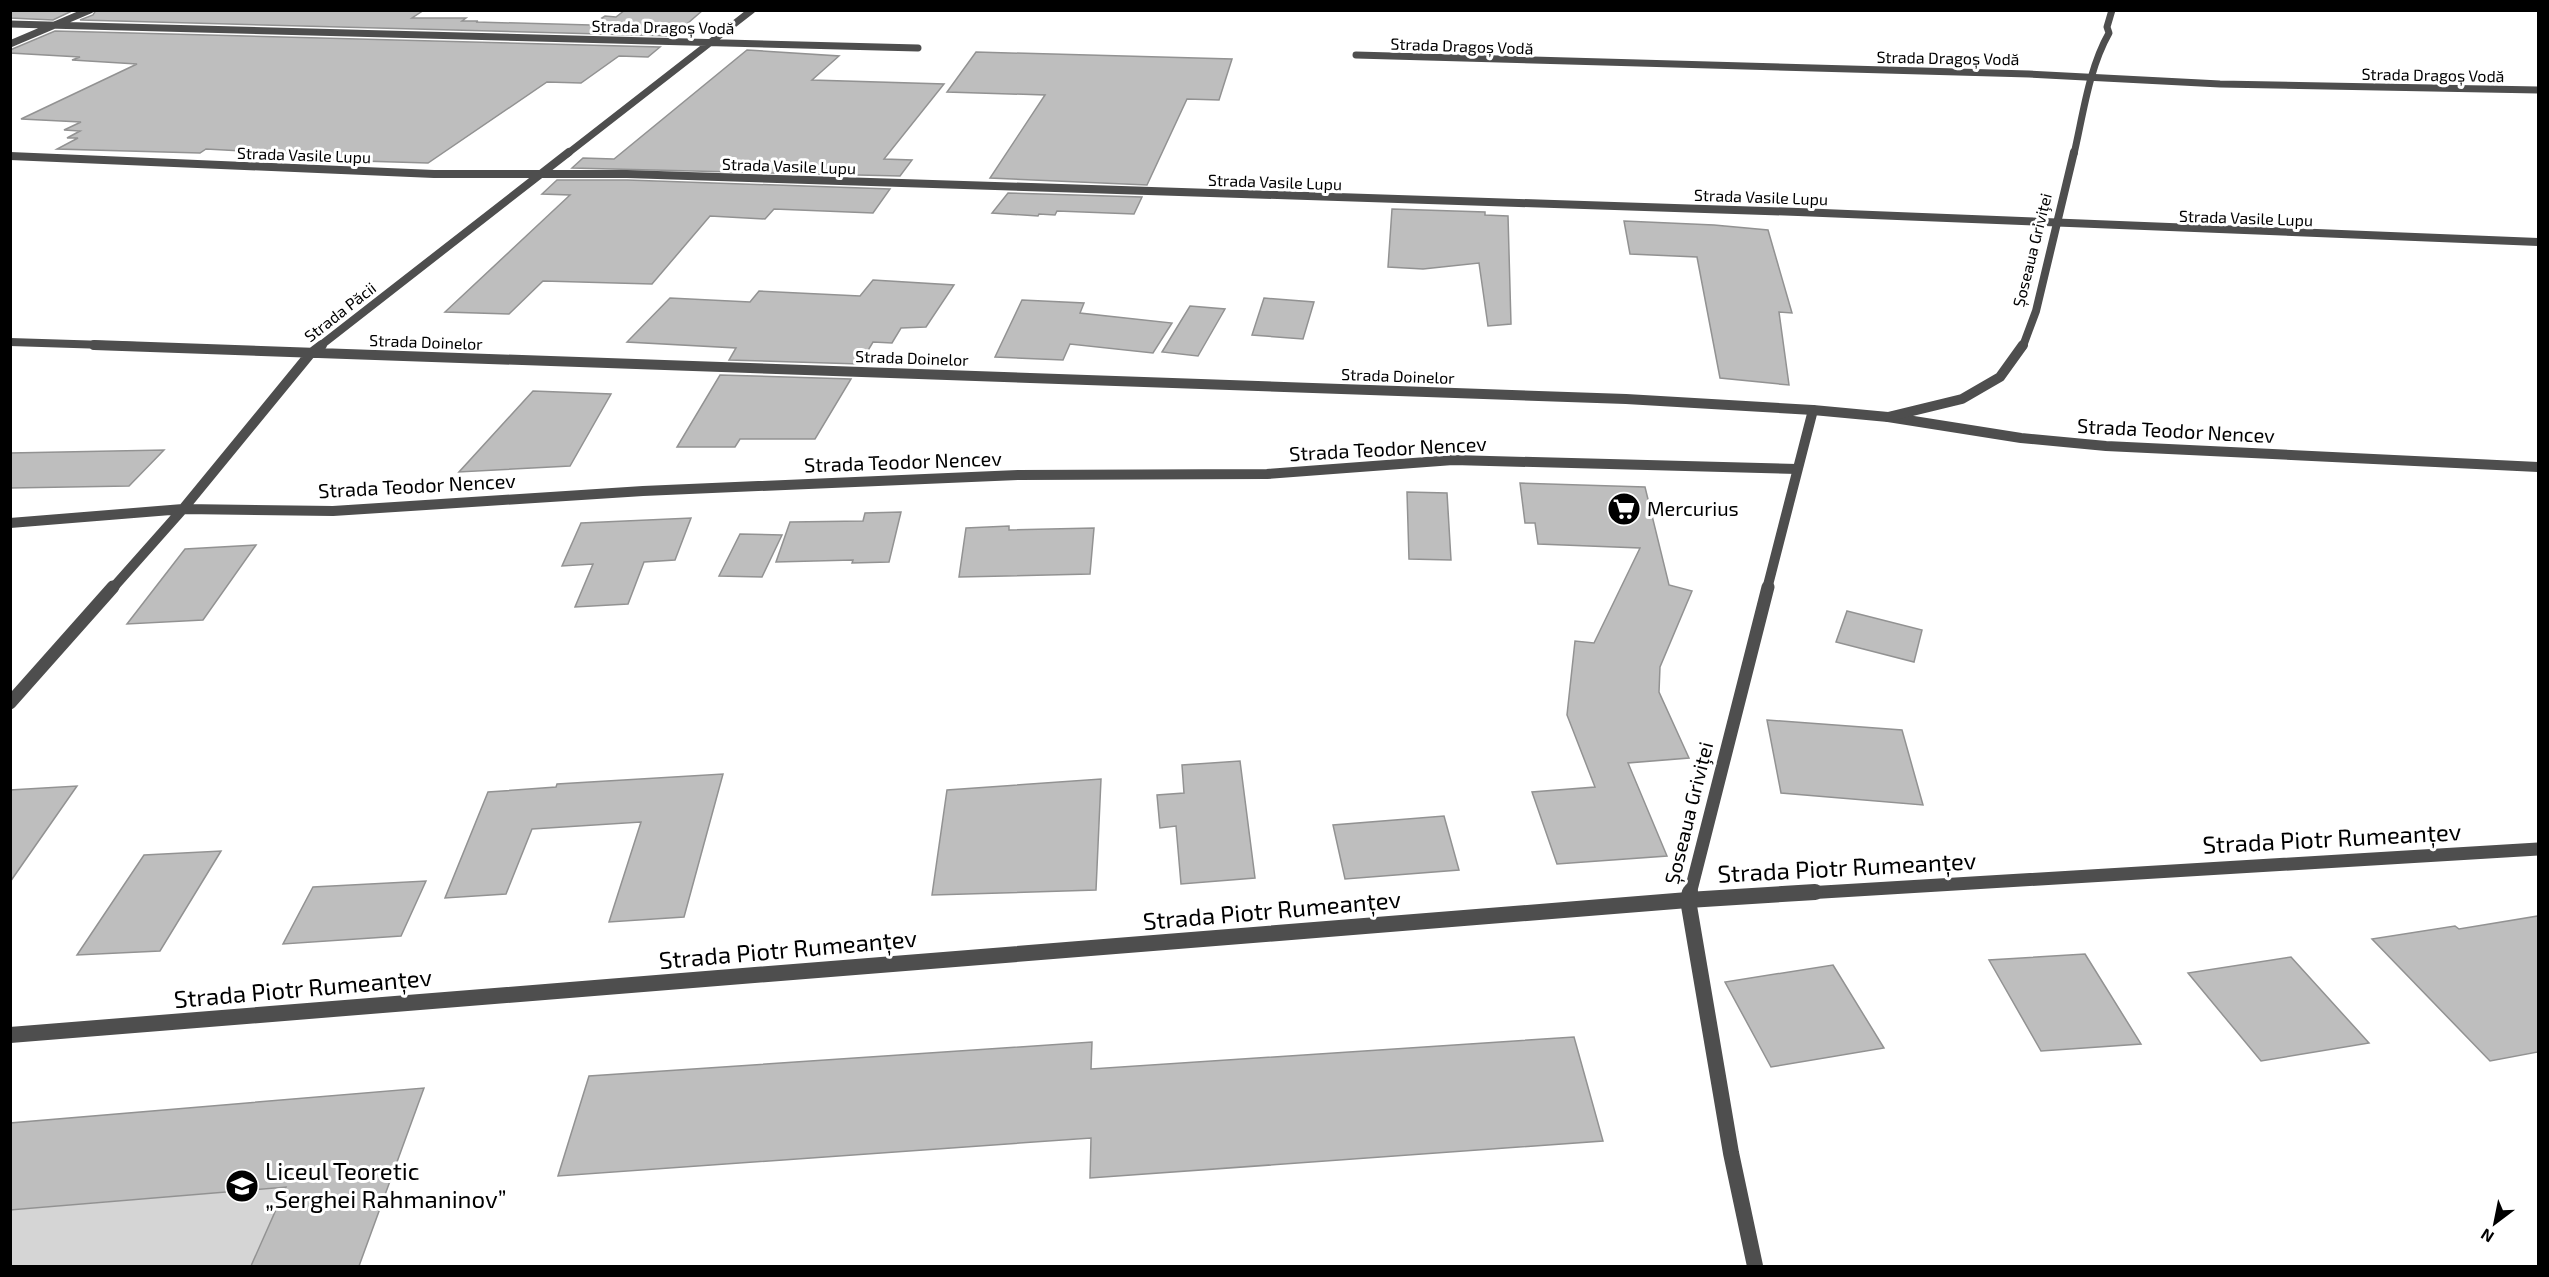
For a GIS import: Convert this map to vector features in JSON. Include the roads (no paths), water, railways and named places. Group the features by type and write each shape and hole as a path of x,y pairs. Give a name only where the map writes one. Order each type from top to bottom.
{"street":[{"path":"10,44 58,26 90,10"},
{"name":"Strada Păcii","path":"10,703 183,509 310,354 752,10"},
{"name":"Șoseaua Griviţei","path":"1888,417 1962,399 2000,377 2022,349 2036,310 2092,79 2102,45 2109,33 2107,27 2112,10"},
{"name":"Strada Dragoș Vodă","path":"10,24 918,48"},
{"name":"Strada Dragoș Vodă","path":"1356,55 1636,65 2029,74 2092,79 2538,90"},
{"name":"Strada Vasile Lupu","path":"10,156 537,176 588,173 1774,211 2538,242"},
{"name":"Strada Doinelor","path":"10,342 1615,398 1813,410"},
{"name":"Șoseaua Griviţei","path":"1755,1266 1731,1153 1688,900 1813,410"},
{"name":"Strada Teodor Nencev","path":"1813,410 1888,417 2021,438 2106,446 2538,466"},
{"name":"Strada Teodor Nencev","path":"10,523 183,509 333,511 655,490 1018,475 1267,474 1453,460 1797,469"},
{"name":"Strada Piotr Rumeanțev","path":"10,1035 1688,900 2538,849"}],"place":[{"name":"Mercurius","path":"1624,509"},
{"name":"Liceul Teoretic „Serghei Rahmaninov”","path":"242,1186"}]}
